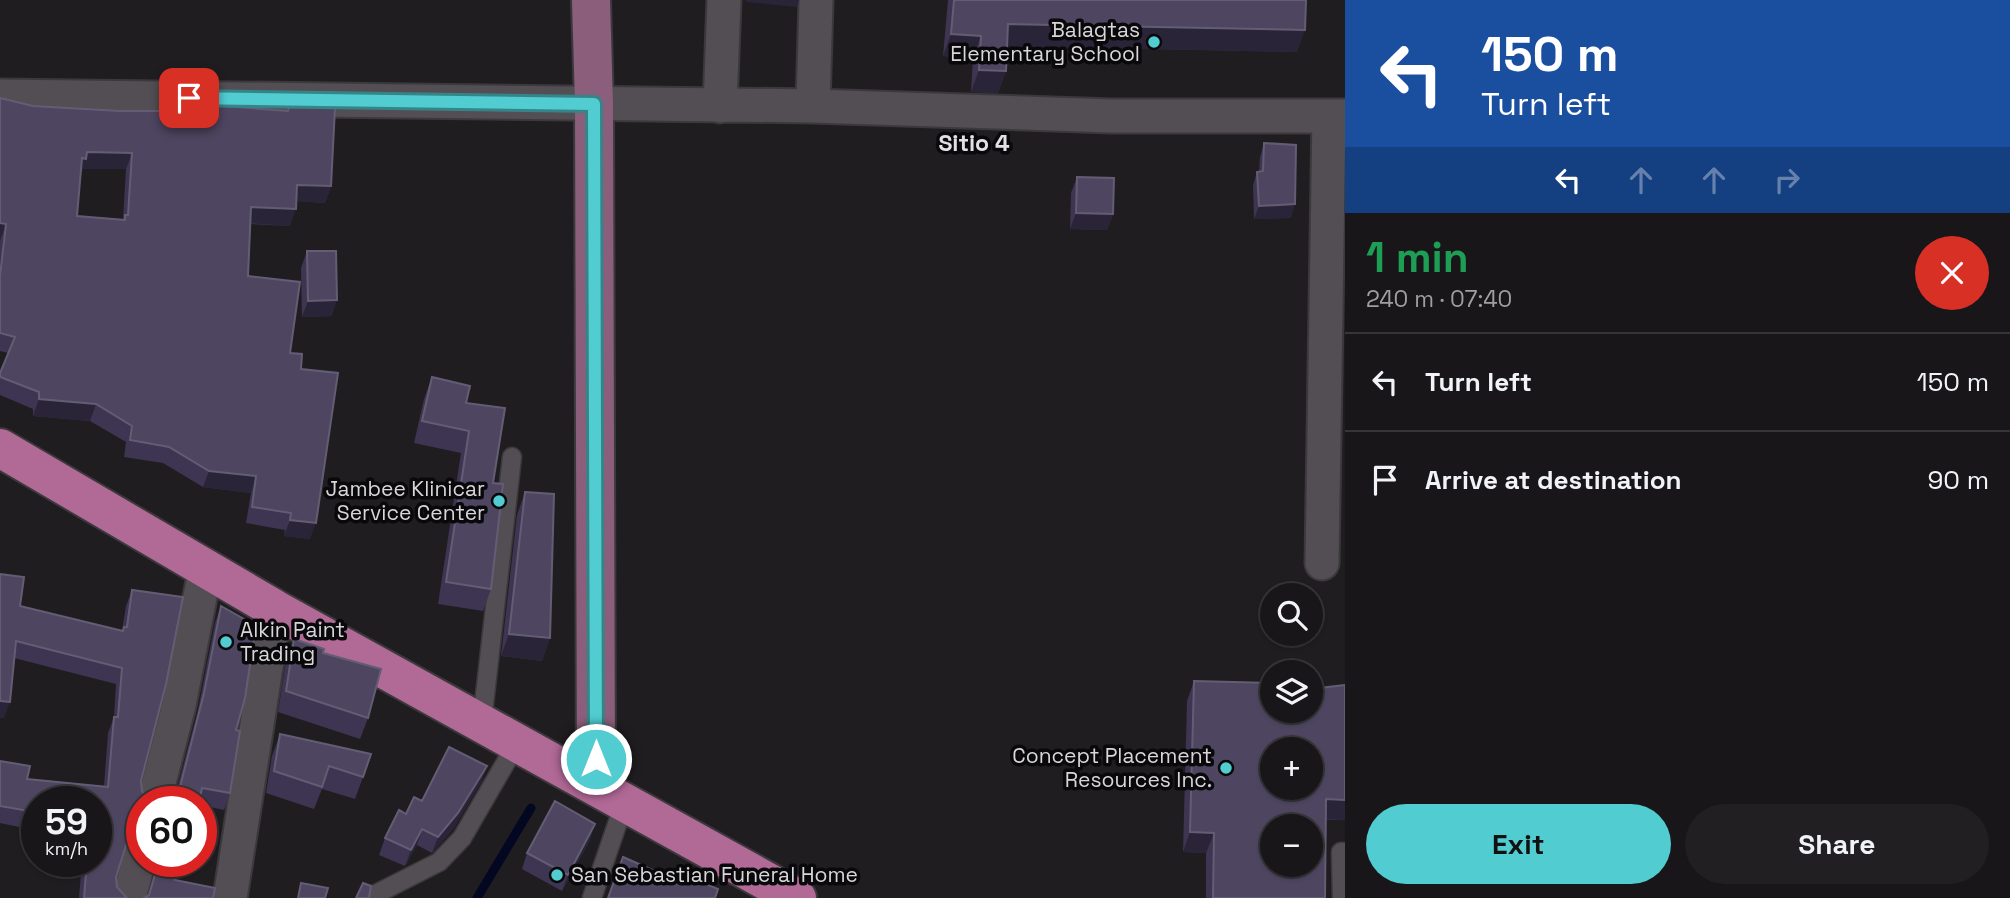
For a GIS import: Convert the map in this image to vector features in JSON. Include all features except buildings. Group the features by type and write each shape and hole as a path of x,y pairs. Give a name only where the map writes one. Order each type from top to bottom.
{"highway":[{"path":"0,448 206,566 275,609 797,898"}],"main road":[{"path":"591,0 610,795"}],"street":[{"path":"720,106 724,0"},
{"path":"813,106 816,0"},
{"path":"0,96 813,106 1112,116 1337,116 1322,563"},
{"path":"158,786 178,705 206,566"},
{"path":"230,898 275,609"},
{"path":"129,898 135,877"}],"lane":[{"path":"482,722 512,457"},
{"path":"368,898 439,862 462,838 517,743"},
{"path":"592,898 610,795"},
{"path":"1342,898 1341,852 1345,852"}],"waterway":[{"path":"477,898 531,808"}],"place":[{"name":"Balagtas Elementary School","path":"1154,42"},
{"name":"Jambee Klinicar Service Center","path":"499,501"},
{"name":"Alkin Paint Trading","path":"226,642"},
{"name":"Concept Placement Resources Inc.","path":"1226,768"},
{"name":"San Sebastian Funeral Home","path":"557,875"}],"district":[{"name":"Sitio 4","path":"974,143"}],"route":[{"path":"189,98 594,104 596,759"}]}
